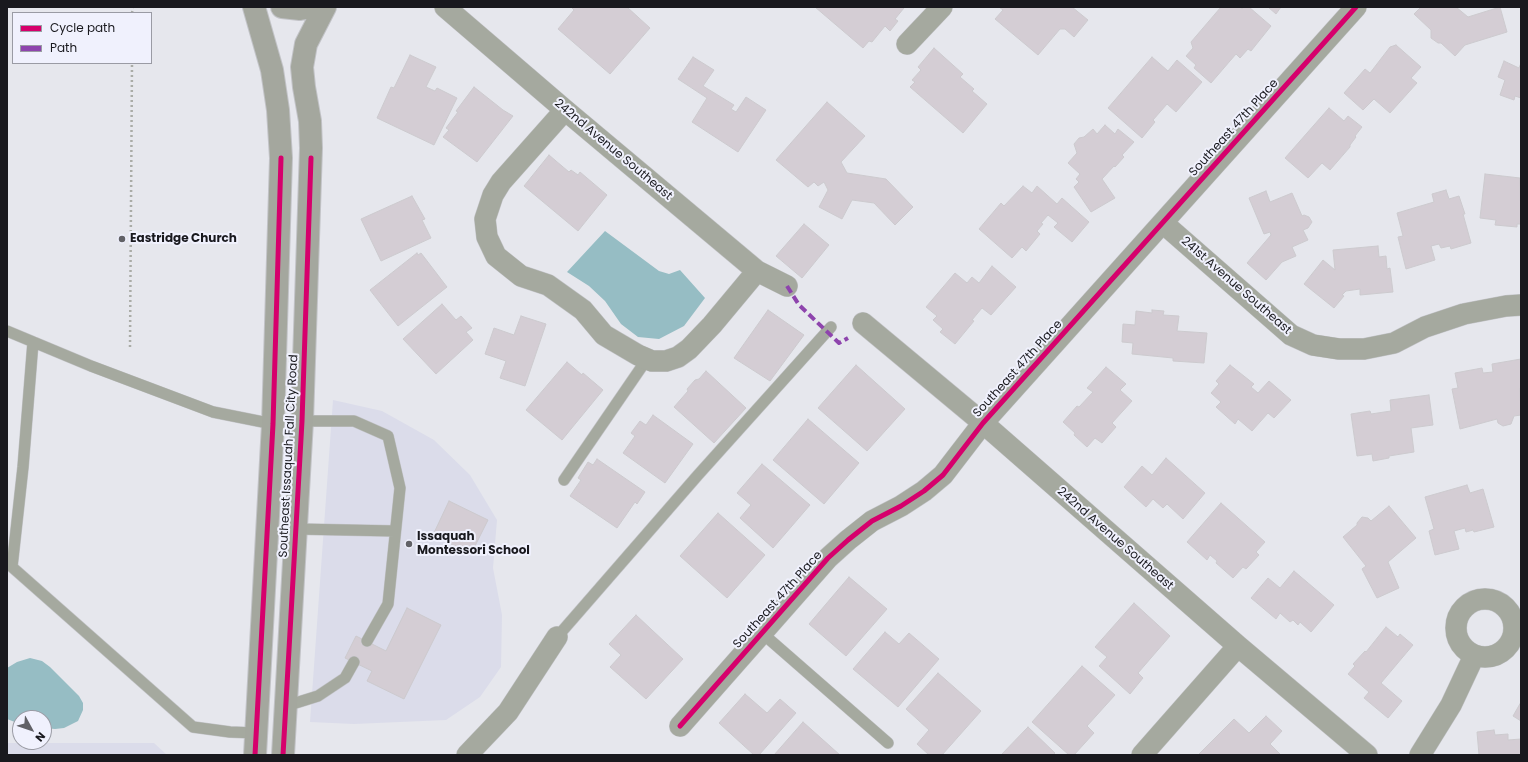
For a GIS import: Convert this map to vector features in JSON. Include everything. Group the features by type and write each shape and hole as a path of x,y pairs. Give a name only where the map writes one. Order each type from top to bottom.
{"street":[{"name":"Southeast Issaquah Fall City Road","path":"254,7 272,70 280,135 281,158 273,424 255,755"},
{"path":"282,7 300,9 311,7"},
{"name":"Southeast Issaquah Fall City Road","path":"283,755 302,421 311,148 310,121 302,67 306,44 325,7"},
{"name":"242nd Avenue Southeast","path":"445,7 757,271 787,286"},
{"path":"906,44 942,7"},
{"name":"Southeast 47th Place","path":"680,726 828,558 872,521 901,506 924,491 943,475 983,423 1356,7"},
{"path":"565,110 501,182 492,195 485,219 487,237 496,256 521,276 548,285 583,310 604,335 638,356 652,361 666,361 678,357 689,349 712,325 757,271"},
{"name":"241st Avenue Southeast","path":"1163,223 1291,335 1312,345 1339,349 1364,349 1394,344 1425,327 1464,314 1506,306 1521,305"},
{"name":"242nd Avenue Southeast","path":"863,323 983,423 1238,646 1366,755"},
{"path":"467,755 508,712 557,637"},
{"path":"1142,755 1238,646"},
{"path":"1420,755 1451,705 1474,656"}],"lane":[{"path":"557,637 831,327"},
{"path":"7,331 91,366 213,412 273,424"},
{"path":"33,342 23,467 9,566 193,727 256,734"},
{"path":"564,480 647,359"},
{"path":"302,421 354,421 388,436 400,488 388,604 366,641"},
{"path":"297,529 395,531"},
{"path":"762,633 888,742"},
{"path":"286,706 318,696 345,678 354,662"}],"path":[{"path":"130,347 132,64"}],"shaded area":[{"name":"Issaquah Montessori School","path":"333,400 382,411 434,440 470,475 497,520 493,568 502,615 501,667 480,697 446,720 354,724 310,722"},
{"path":"7,743 12,743 12,750 52,750 52,743 154,743 167,755 7,755"}],"water":[{"path":"605,231 659,271 669,274 680,270 705,298 684,326 659,339 638,337 621,324 605,301 589,286 567,272"},
{"path":"30,658 42,661 50,667 79,696 83,703 83,710 78,721 64,728 52,729 52,710 12,710 12,721 7,719 7,668 17,662"}],"building":[{"path":"571,7 627,7 650,28 610,74 558,29 574,10"},
{"path":"815,7 904,8 895,19 898,21 890,31 885,26 872,42 869,41 863,48"},
{"path":"999,7 1072,7 1088,20 1074,37 1065,29 1060,29 1038,55 995,19 1003,10"},
{"path":"1221,7 1240,7 1242,9 1244,7 1249,7 1271,26 1251,51 1248,49 1240,58 1236,54 1211,83 1194,68 1196,65 1186,56 1193,48 1191,42"},
{"path":"1268,7 1281,7 1276,14"},
{"path":"1421,7 1456,7 1468,17 1500,7 1507,32 1465,45 1455,56 1441,43 1438,43 1431,38 1431,30 1414,14"},
{"path":"1396,45 1421,67 1411,78 1417,83 1390,113 1374,99 1363,110 1344,93 1365,69 1370,73 1390,47"},
{"path":"934,48 963,74 960,77 974,89 972,91 987,104 963,133 910,87 915,82 912,80 921,70 918,67"},
{"path":"410,55 436,67 426,87 435,91 437,88 457,98 434,145 377,118 391,87 394,88"},
{"path":"693,57 714,70 703,86 734,105 731,109 736,112 746,97 766,110 738,152 692,122 707,98 678,79"},
{"path":"1152,57 1168,71 1177,60 1202,82 1176,112 1167,104 1153,120 1155,122 1142,138 1108,108"},
{"path":"1504,61 1519,68 1521,63 1521,98 1515,96 1514,100 1500,95 1505,80 1498,77"},
{"path":"474,87 513,116 477,162 443,137 449,130 446,128 458,112 456,111"},
{"path":"827,102 865,136 841,162 847,173 886,179 913,207 895,225 874,203 852,200 842,219 819,207 828,190 824,182 818,186 814,182 808,187 776,160"},
{"path":"1329,108 1344,121 1348,116 1362,127 1355,136 1356,137 1350,147 1330,170 1322,163 1308,178 1285,158"},
{"path":"1105,125 1115,134 1118,129 1134,142 1122,155 1124,157 1102,179 1115,198 1091,212 1074,187 1079,182 1076,179 1080,174 1068,163 1077,153 1074,144 1079,138 1084,137 1093,129 1097,134"},
{"path":"549,155 569,172 571,170 578,175 580,172 607,195 578,231 524,186"},
{"path":"1485,174 1520,178 1521,224 1517,224 1517,227 1495,225 1496,220 1480,218"},
{"path":"1023,186 1032,193 1037,186 1057,204 1062,198 1089,222 1072,242 1054,227 1058,223 1048,215 1041,223 1043,224 1037,231 1040,234 1026,251 1022,247 1012,258 979,229 1001,203 1004,206"},
{"path":"1446,190 1449,199 1459,196 1465,214 1463,214 1471,243 1451,249 1450,246 1441,248 1439,244 1431,246 1435,260 1406,269 1398,237 1403,236 1397,213 1434,202 1432,194"},
{"path":"1266,191 1270,202 1292,193 1302,216 1304,215 1309,217 1312,222 1308,228 1303,230 1308,240 1292,247 1296,256 1282,262 1266,280 1247,263 1271,235 1270,232 1264,234 1249,198"},
{"path":"412,196 425,219 422,220 431,238 381,261 361,219"},
{"path":"804,224 829,245 802,278 776,256"},
{"path":"1378,246 1379,257 1386,256 1387,269 1390,268 1393,292 1360,295 1360,289 1346,291 1342,295 1344,296 1334,308 1304,284 1323,260 1335,270 1333,250"},
{"path":"417,253 418,255 421,253 447,287 398,326 370,290"},
{"path":"992,266 1016,287 991,315 982,308 972,320 974,321 955,344 940,332 943,329 933,320 937,316 926,307 955,273 967,283 972,277 979,283"},
{"path":"442,304 456,320 461,316 472,328 466,332 473,340 436,374 403,339"},
{"path":"768,310 804,335 770,381 734,358"},
{"path":"1152,310 1164,311 1163,315 1179,316 1177,331 1207,333 1204,363 1173,361 1173,358 1132,354 1133,343 1122,342 1123,324 1135,325 1136,311 1152,313"},
{"path":"521,316 546,324 525,386 500,378 506,361 485,354 494,328 514,335"},
{"path":"1521,359 1521,415 1514,416 1511,424 1503,426 1498,423 1497,419 1460,429 1452,389 1458,388 1455,373 1482,368 1483,373 1493,372 1492,364"},
{"path":"567,362 603,390 562,440 526,410"},
{"path":"856,365 905,409 867,451 818,408"},
{"path":"1230,365 1254,384 1251,387 1258,393 1269,381 1291,400 1274,418 1268,413 1252,431 1238,419 1235,424 1216,407 1221,402 1211,393 1219,384 1216,381"},
{"path":"1106,367 1126,384 1120,390 1132,401 1112,423 1116,427 1102,443 1095,438 1087,447 1063,422 1077,406 1079,407 1093,392 1087,388"},
{"path":"706,371 746,408 714,443 674,407 688,391 687,389 695,380 699,379"},
{"path":"1429,395 1433,425 1411,428 1414,452 1389,456 1389,458 1373,461 1372,454 1357,456 1351,414 1370,411 1371,414 1391,411 1390,400"},
{"path":"653,415 693,444 665,483 623,453 635,436 631,433 640,421 646,425"},
{"path":"808,419 859,463 824,504 773,460"},
{"path":"1166,458 1205,493 1183,519 1167,504 1163,508 1153,499 1146,507 1124,487 1142,466 1152,475"},
{"path":"597,459 645,492 637,504 635,502 617,528 570,496 581,480 578,478 588,462 593,465"},
{"path":"762,464 810,505 773,548 740,518 751,505 737,493"},
{"path":"1467,485 1470,493 1483,489 1494,527 1474,532 1473,530 1466,532 1465,528 1454,531 1459,549 1435,555 1429,531 1434,529 1425,497"},
{"path":"449,501 488,520 471,554 433,535"},
{"path":"1221,503 1265,542 1256,552 1259,555 1246,569 1243,567 1233,578 1216,563 1217,561 1210,555 1207,560 1187,542"},
{"path":"1389,506 1416,538 1388,562 1399,588 1377,598 1362,569 1366,566 1343,537 1357,525 1362,517 1368,518 1371,521"},
{"path":"718,513 765,555 727,598 680,556"},
{"path":"1294,571 1334,605 1311,632 1300,622 1298,625 1293,620 1290,622 1280,613 1276,619 1251,598 1268,578 1280,588"},
{"path":"849,577 887,609 846,656 809,624"},
{"path":"1134,603 1170,636 1138,673 1143,678 1130,694 1099,666 1107,657 1095,647"},
{"path":"407,608 441,625 404,699 367,681 372,671 345,658 356,636 386,651"},
{"path":"636,615 683,659 646,699 610,667 621,655 609,644"},
{"path":"1386,627 1398,637 1400,634 1413,645 1381,683 1402,701 1388,718 1364,698 1369,692 1348,674 1355,666 1353,664 1365,651 1366,652"},
{"path":"885,632 899,644 909,633 939,659 898,707 853,669"},
{"path":"1082,666 1115,695 1087,726 1094,733 1074,755 1069,755 1032,722"},
{"path":"938,673 981,711 942,755 929,755 917,744 929,730 906,709"},
{"path":"745,694 767,713 780,699 796,713 759,755 754,755 719,723"},
{"path":"1521,702 1521,721 1513,716"},
{"path":"1266,716 1282,731 1270,744 1281,755 1199,754 1234,719 1249,733"},
{"path":"803,722 840,755 774,755"},
{"path":"1028,727 1055,753 1053,755 1001,755"},
{"path":"1494,730 1495,735 1508,734 1508,740 1521,739 1521,755 1479,755 1477,732"}],"marked path":[{"path":"787,286 799,305 839,343 848,338"}],"cycle path":[{"path":"680,726 828,558 872,521 901,506 924,491 943,475 983,423 1356,7"},
{"path":"255,755 273,424 281,158"},
{"path":"283,755 302,421 311,158"}],"place":[{"name":"Eastridge Church","path":"122,239"},
{"name":"Issaquah Montessori School","path":"409,544"}]}
